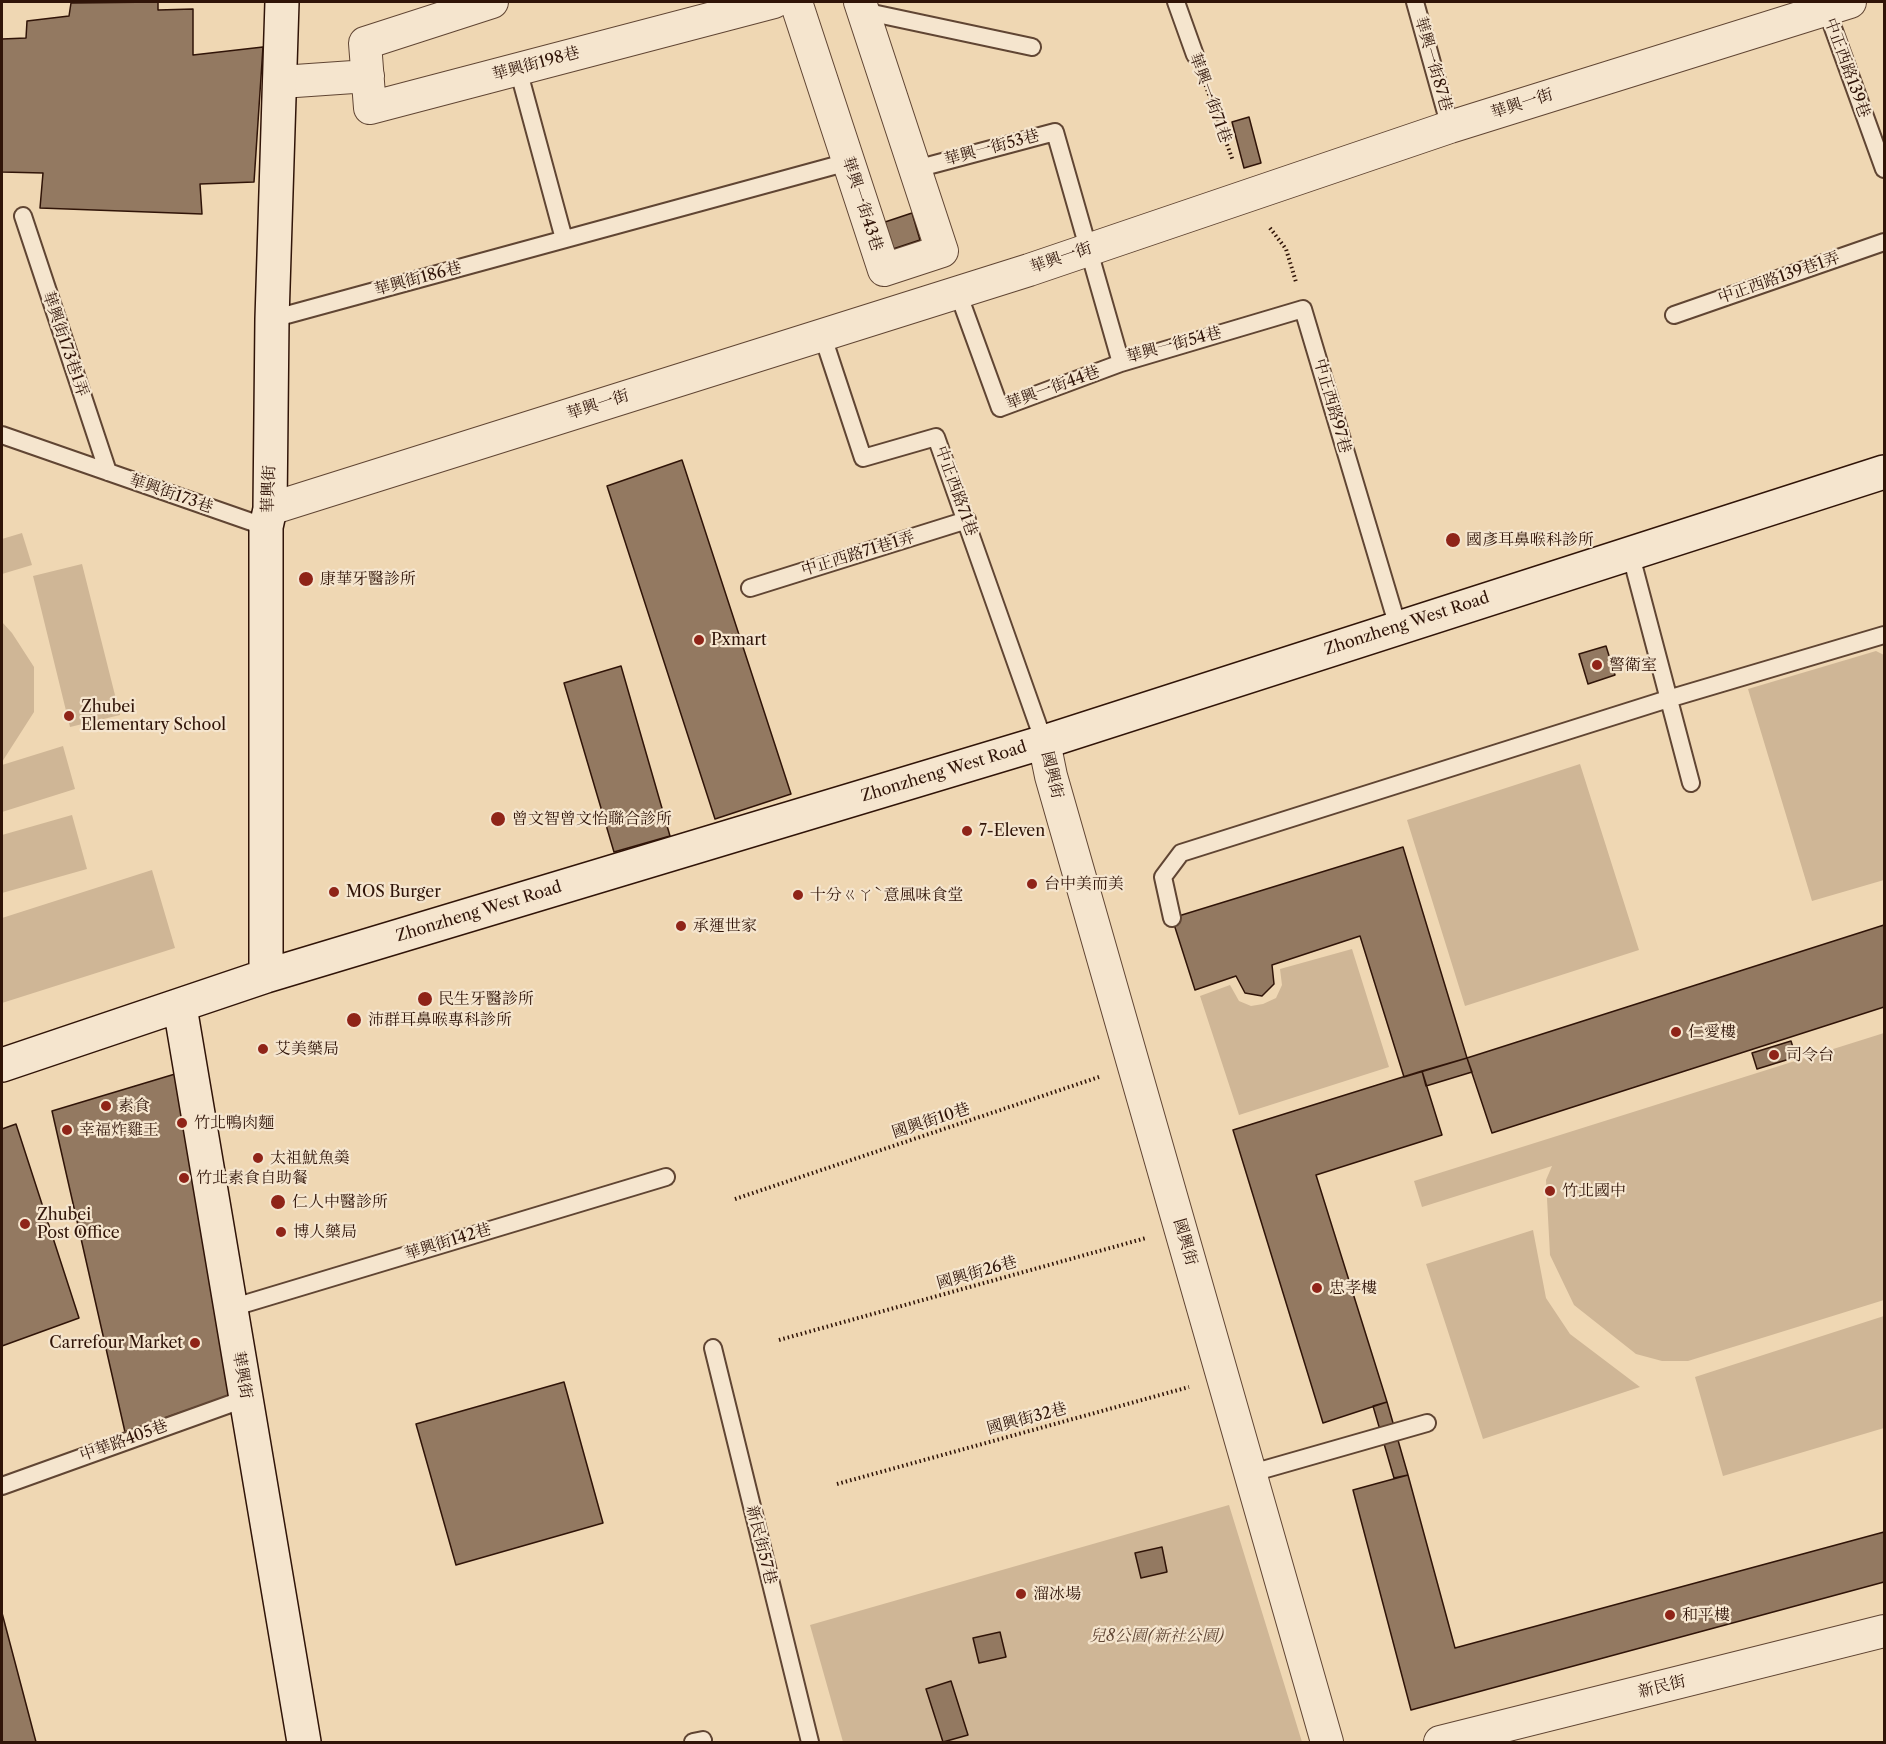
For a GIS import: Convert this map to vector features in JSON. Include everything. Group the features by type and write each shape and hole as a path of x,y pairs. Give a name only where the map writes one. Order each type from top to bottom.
{"main road":[{"name":"華興街","path":"266,976 268,518 272,319 267,139 270,81 282,2"},
{"name":"Zhonzheng West Road","path":"2,1065 180,1007 266,976 1044,742 1884,472"},
{"name":"華興街","path":"180,1007 304,1743"}],"street":[{"name":"華興街198巷","path":"492,2 365,43 370,108 518,69 732,7 774,2"},
{"name":"華興一街43巷","path":"796,2 884,270 942,251 862,6"},
{"name":"華興一街","path":"268,518 822,334 1087,250 1450,127 1833,4"},
{"path":"270,81 368,76"},
{"name":"國興街","path":"1044,742 1051,776 1252,1473 1327,1743"},
{"name":"新民街","path":"1440,1743 1884,1631"}],"lane":[{"name":"華興一街71巷","path":"1176,2 1195,55"},
{"name":"華興一街87巷","path":"1415,2 1450,127"},
{"name":"中正西路139巷","path":"1833,4 1884,169"},
{"path":"862,6 1032,47"},
{"path":"518,69 564,239"},
{"name":"華興一街53巷","path":"916,169 1055,132 1087,250"},
{"name":"華興街186巷","path":"272,319 848,162"},
{"name":"華興街173巷1弄","path":"23,216 108,472"},
{"name":"中正西路139巷1弄","path":"1674,315 1884,242"},
{"name":"華興一街54巷","path":"1087,250 1121,363 1304,309"},
{"name":"華興一街44巷","path":"957,290 1000,408 1121,363"},
{"name":"中正西路97巷","path":"1304,309 1398,627"},
{"name":"中正西路71巷","path":"822,334 864,458 936,436 1044,742"},
{"name":"華興街173巷","path":"2,435 108,472 268,518"},
{"name":"中正西路71巷1弄","path":"750,588 967,520"},
{"path":"1630,552 1691,783"},
{"path":"1172,918 1163,877 1181,853 1668,699 1884,635"},
{"name":"華興街142巷","path":"231,1308 666,1177"},
{"name":"新民街57巷","path":"713,1348 810,1743"},
{"name":"中華路405巷","path":"2,1486 233,1402 246,1395"},
{"path":"1252,1473 1427,1423"}],"path":[{"name":"華興一街71巷","path":"1195,55 1245,195"},
{"path":"1245,195 1286,249 1304,309"},
{"name":"國興街10巷","path":"735,1199 1134,1066"},
{"name":"國興街26巷","path":"779,1340 1181,1228"},
{"name":"國興街32巷","path":"837,1484 1224,1378"}],"green space":[{"path":"22,533 32,565 2,574 2,539"},
{"path":"82,564 120,715 70,727 33,576"},
{"path":"2,622 34,667 34,712 2,762"},
{"path":"1876,651 1884,655 1884,880 1812,901 1748,689"},
{"path":"63,746 75,789 2,812 2,765"},
{"path":"1580,764 1639,950 1465,1006 1407,820"},
{"path":"72,815 87,869 2,893 2,835"},
{"path":"152,870 175,948 2,1003 2,918"},
{"path":"1352,949 1389,1067 1239,1115 1200,996 1230,985 1239,1001 1251,1006 1263,1004 1276,998 1282,985 1280,969"},
{"path":"1884,1033 1884,1300 1688,1361 1662,1361 1636,1354 1574,1305 1550,1255 1546,1180 1552,1166 1422,1207 1414,1181"},
{"path":"1533,1230 1546,1298 1570,1334 1640,1387 1483,1439 1426,1264"},
{"path":"1884,1316 1884,1428 1723,1476 1695,1377"},
{"name":"兒8公園(新社公園)","path":"1229,1505 1302,1742 843,1742 810,1625"}],"building":[{"path":"158,2 158,10 193,9 193,55 263,47 254,182 200,184 202,214 40,208 43,173 2,172 2,39 26,38 27,21 69,16 71,3"},
{"path":"1249,117 1261,163 1244,168 1232,122"},
{"path":"912,213 920,240 893,249 885,222"},
{"name":"Pxmart","path":"682,460 791,794 715,819 607,486"},
{"name":"警衛室","path":"1606,646 1615,675 1588,684 1579,654"},
{"path":"621,666 670,836 614,852 564,683"},
{"path":"1403,847 1467,1058 1404,1077 1360,936 1272,965 1274,984 1262,996 1245,993 1236,976 1195,990 1172,918"},
{"name":"仁愛樓","path":"1884,925 1884,1007 1492,1133 1467,1058"},
{"name":"司令台","path":"1791,1041 1796,1057 1757,1069 1752,1053"},
{"path":"1467,1058 1472,1072 1426,1086 1422,1071"},
{"path":"185,1071 236,1393 125,1432 52,1111"},
{"name":"忠孝樓","path":"1422,1071 1442,1135 1316,1175 1387,1402 1323,1423 1233,1130"},
{"name":"Zhubei Post Office","path":"16,1124 79,1318 2,1346 2,1129"},
{"path":"564,1382 603,1523 456,1565 416,1424"},
{"path":"1387,1402 1408,1475 1394,1478 1373,1406"},
{"name":"和平樓","path":"1408,1475 1455,1648 1884,1532 1884,1582 1411,1710 1353,1490"},
{"path":"1162,1547 1167,1572 1141,1578 1135,1553"},
{"path":"2,1613 36,1742 2,1742"},
{"path":"1000,1632 1006,1657 979,1663 973,1638"},
{"path":"951,1681 968,1735 943,1742 926,1689"}],"place":[{"name":"國彥耳鼻喉科診所","path":"1453,540"},
{"name":"康華牙醫診所","path":"306,579"},
{"name":"Pxmart","path":"699,640"},
{"name":"警衛室","path":"1597,665"},
{"name":"Zhubei Elementary School","path":"69,716"},
{"name":"曾文智曾文怡聯合診所","path":"498,819"},
{"name":"7-Eleven","path":"967,831"},
{"name":"台中美而美","path":"1032,884"},
{"name":"MOS Burger","path":"334,892"},
{"name":"十分ㄍㄚˋ意風味食堂","path":"798,895"},
{"name":"承運世家","path":"681,926"},
{"name":"民生牙醫診所","path":"425,999"},
{"name":"沛群耳鼻喉專科診所","path":"354,1020"},
{"name":"仁愛樓","path":"1676,1032"},
{"name":"艾美藥局","path":"263,1049"},
{"name":"司令台","path":"1774,1055"},
{"name":"素食","path":"106,1106"},
{"name":"竹北鴨肉麵","path":"182,1123"},
{"name":"幸福炸雞王","path":"67,1130"},
{"name":"太祖魷魚羮","path":"258,1158"},
{"name":"竹北素食自助餐","path":"184,1178"},
{"name":"竹北國中","path":"1550,1191"},
{"name":"仁人中醫診所","path":"278,1202"},
{"name":"Zhubei Post Office","path":"25,1224"},
{"name":"博人藥局","path":"281,1232"},
{"name":"忠孝樓","path":"1317,1288"},
{"name":"Carrefour Market","path":"195,1343"},
{"name":"溜冰場","path":"1021,1594"},
{"name":"和平樓","path":"1670,1615"}]}
